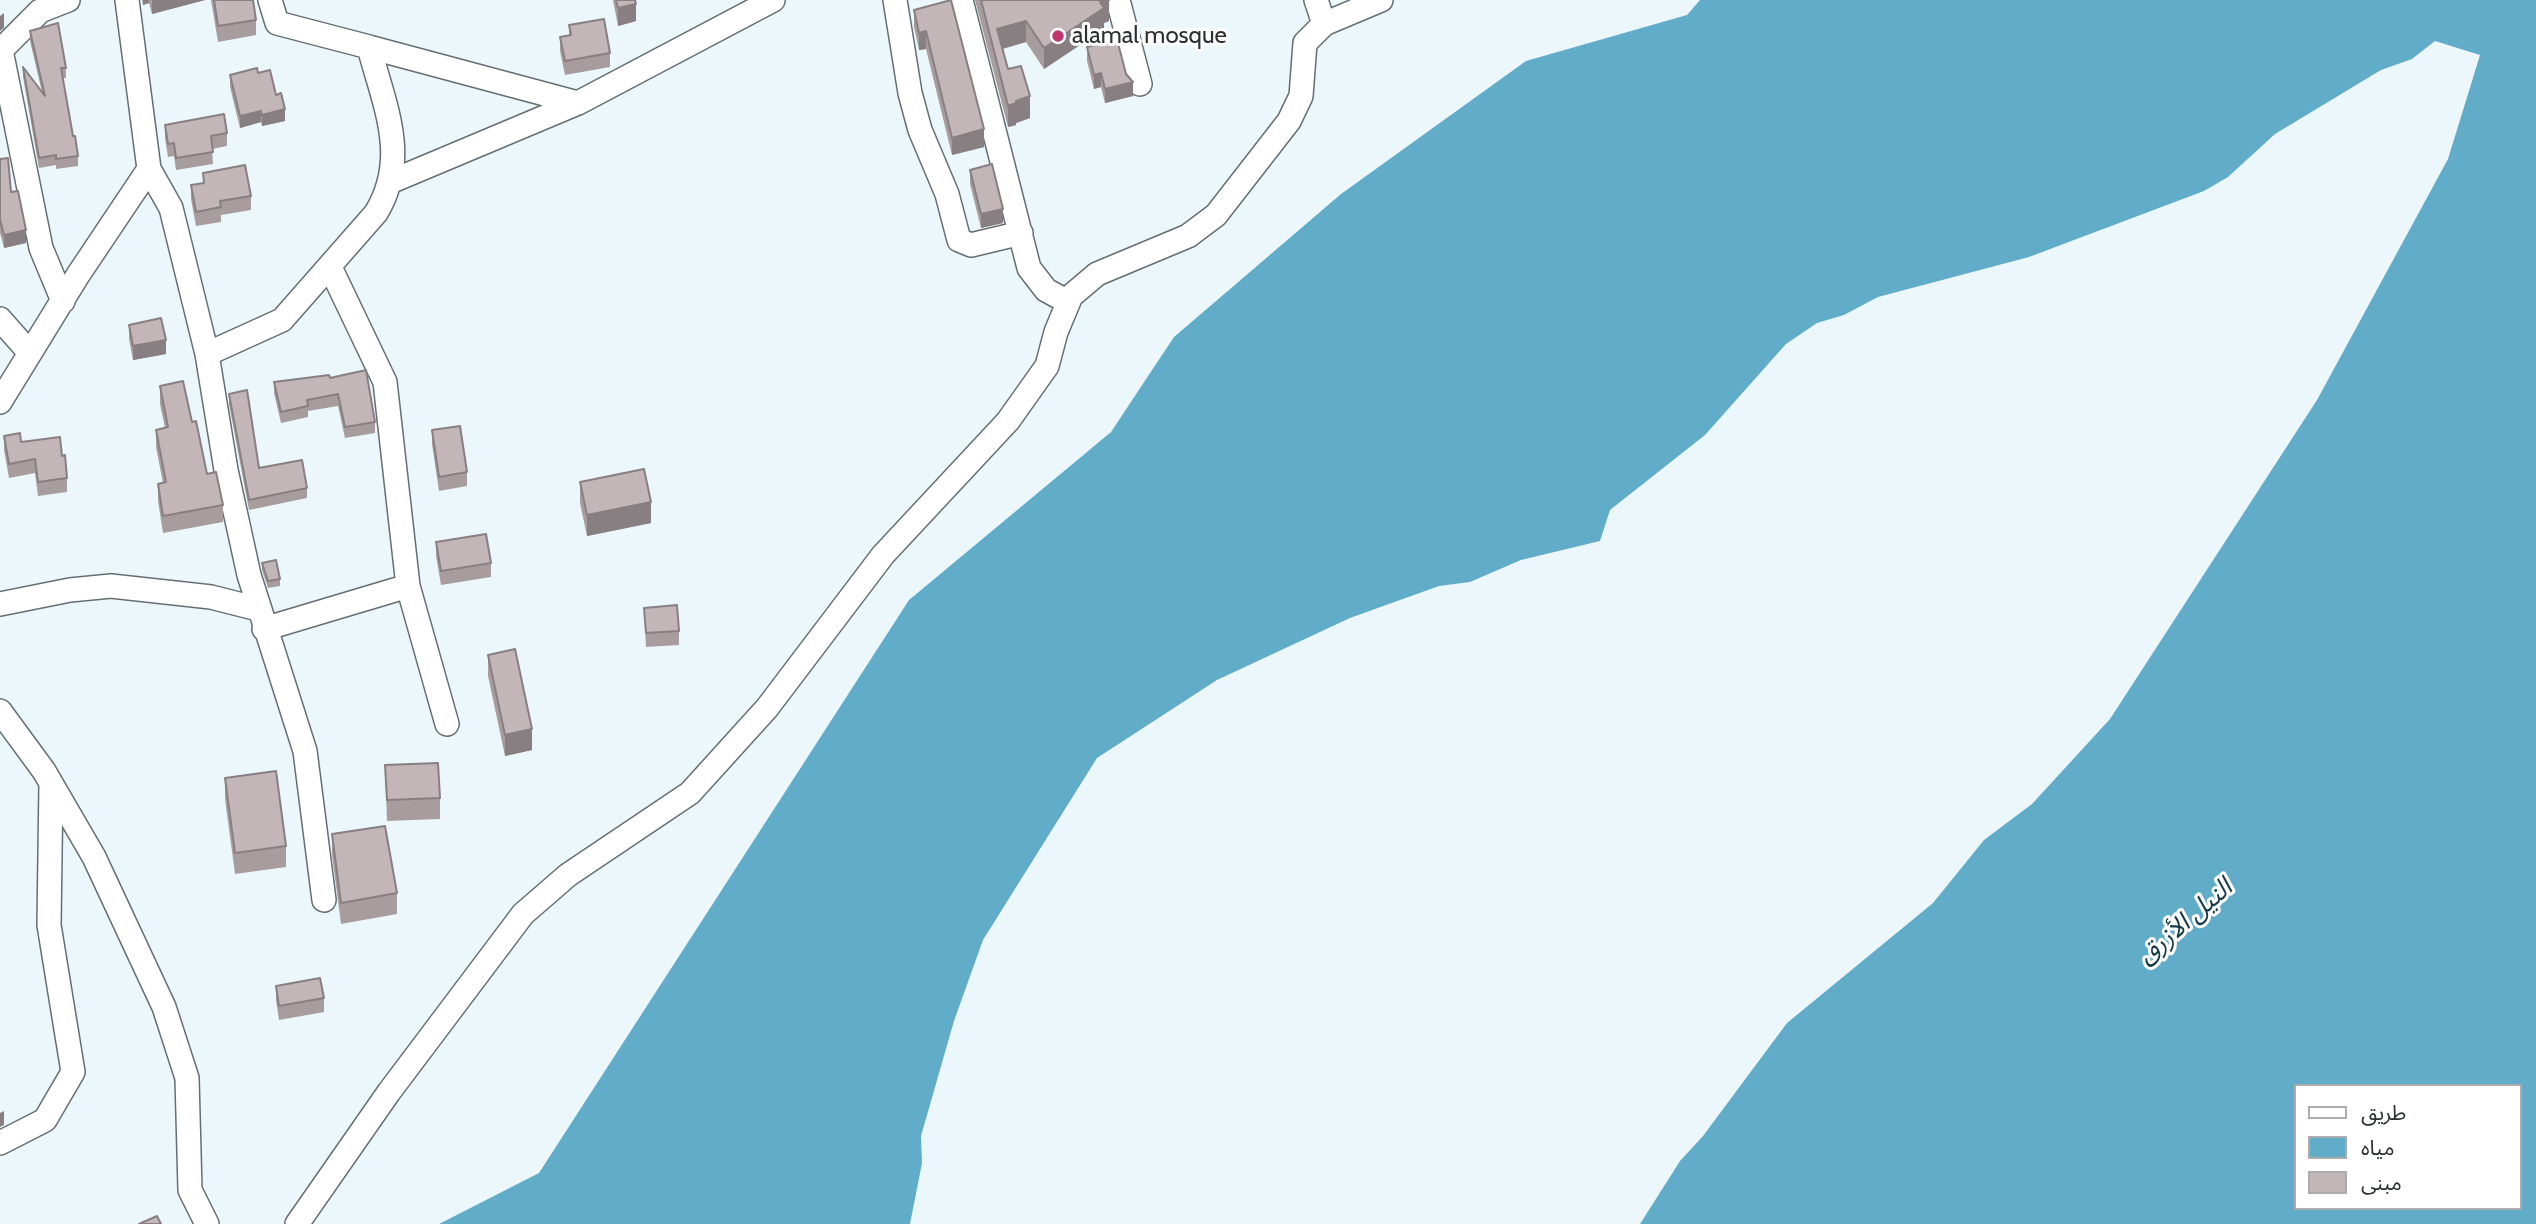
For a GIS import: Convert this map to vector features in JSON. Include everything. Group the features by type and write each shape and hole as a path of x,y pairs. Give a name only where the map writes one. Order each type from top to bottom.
{"street":[{"path":"63,302 41,248 1,50 40,11 68,0"},
{"path":"127,0 149,169 172,208 207,354 226,470 261,619 305,751 324,900"},
{"path":"270,0 277,23 578,103"},
{"path":"390,182 578,103 773,0"},
{"path":"895,0 910,93 920,130 947,194 959,240 971,245 1021,233"},
{"path":"961,0 1029,268 1046,290 1068,302"},
{"path":"1118,0 1140,84"},
{"path":"1316,0 1324,24"},
{"path":"297,1224 389,1092 523,914 568,875 691,793 767,708 883,555 1008,421 1048,366 1056,332 1071,296 1097,274 1188,236 1216,215 1289,121 1301,96 1305,43 1324,24 1381,0"},
{"path":"207,354 282,320 376,213 390,182 394,144 369,47"},
{"path":"0,402 78,275 149,169"},
{"path":"330,267 384,382 408,586 447,724"},
{"path":"0,319 30,354"},
{"path":"0,604 70,590 111,586 211,597 261,619 408,586"},
{"path":"0,711 51,783 94,857 164,1007 187,1078 190,1190 207,1224"},
{"path":"0,1143 45,1120 72,1072 49,925 51,783"}],"water":[{"name":"النيل الأزرق","path":"1700,0 2536,0 2536,1224 1640,1224 1680,1161 1703,1136 1787,1023 1933,903 1984,840 2032,804 2110,719 2317,400 2448,159 2480,55 2435,41 2412,59 2381,70 2275,134 2228,177 2204,191 2029,257 1878,297 1844,315 1817,323 1786,344 1705,435 1610,510 1600,541 1521,560 1470,582 1439,586 1350,618 1217,680 1097,758 983,940 954,1021 921,1136 922,1163 910,1224 439,1224 539,1173 909,600 1111,432 1174,337 1341,194 1526,61 1687,15"}],"building":[{"path":"214,0 253,0 256,20 218,26"},
{"path":"616,0 635,0 636,4 618,8"},
{"path":"951,0 984,129 952,138 926,31 919,33 914,10"},
{"path":"981,0 1109,0 1100,2 1104,8 1044,48 1026,21 997,29 1008,69 1021,66 1030,96 1008,106"},
{"path":"604,19 610,53 565,61 560,37 571,35 569,25"},
{"path":"58,23 66,68 61,68 78,156 56,159 56,155 39,158 23,67 45,96 30,31"},
{"path":"1117,39 1126,74 1133,82 1105,89 1101,73 1094,75 1087,47"},
{"path":"257,68 258,73 270,70 276,95 281,93 285,109 262,115 261,111 240,116 230,75"},
{"path":"224,114 227,133 211,136 213,152 176,158 174,143 168,144 165,125"},
{"path":"8,158 11,192 18,191 26,230 4,235 0,220 0,159"},
{"path":"992,164 1003,209 981,214 970,170"},
{"path":"245,165 251,196 220,201 221,207 196,212 191,185 204,183 203,173"},
{"path":"161,318 166,340 133,346 129,325"},
{"path":"366,370 375,422 345,427 338,394 307,400 308,406 281,412 274,382 329,375 330,378"},
{"path":"183,381 192,422 196,421 207,474 216,472 223,505 163,516 158,484 166,482 156,430 168,427 160,386"},
{"path":"247,390 259,468 302,460 307,488 249,500 229,394"},
{"path":"460,426 467,472 439,477 432,430"},
{"path":"20,433 21,442 60,437 67,478 38,482 35,459 9,464 4,436"},
{"path":"644,469 651,502 587,515 580,482"},
{"path":"486,534 491,563 441,571 436,542"},
{"path":"276,560 280,579 268,581 262,563"},
{"path":"677,605 679,631 646,633 644,608"},
{"path":"515,649 532,729 505,735 488,655"},
{"path":"438,763 440,798 387,800 385,765"},
{"path":"276,771 286,846 235,853 225,778"},
{"path":"385,826 397,893 341,903 332,834"},
{"path":"320,978 324,998 279,1006 276,986"},
{"path":"157,1216 161,1224 139,1224"}],"place":[{"name":"alamal mosque","path":"1058,36"}]}
